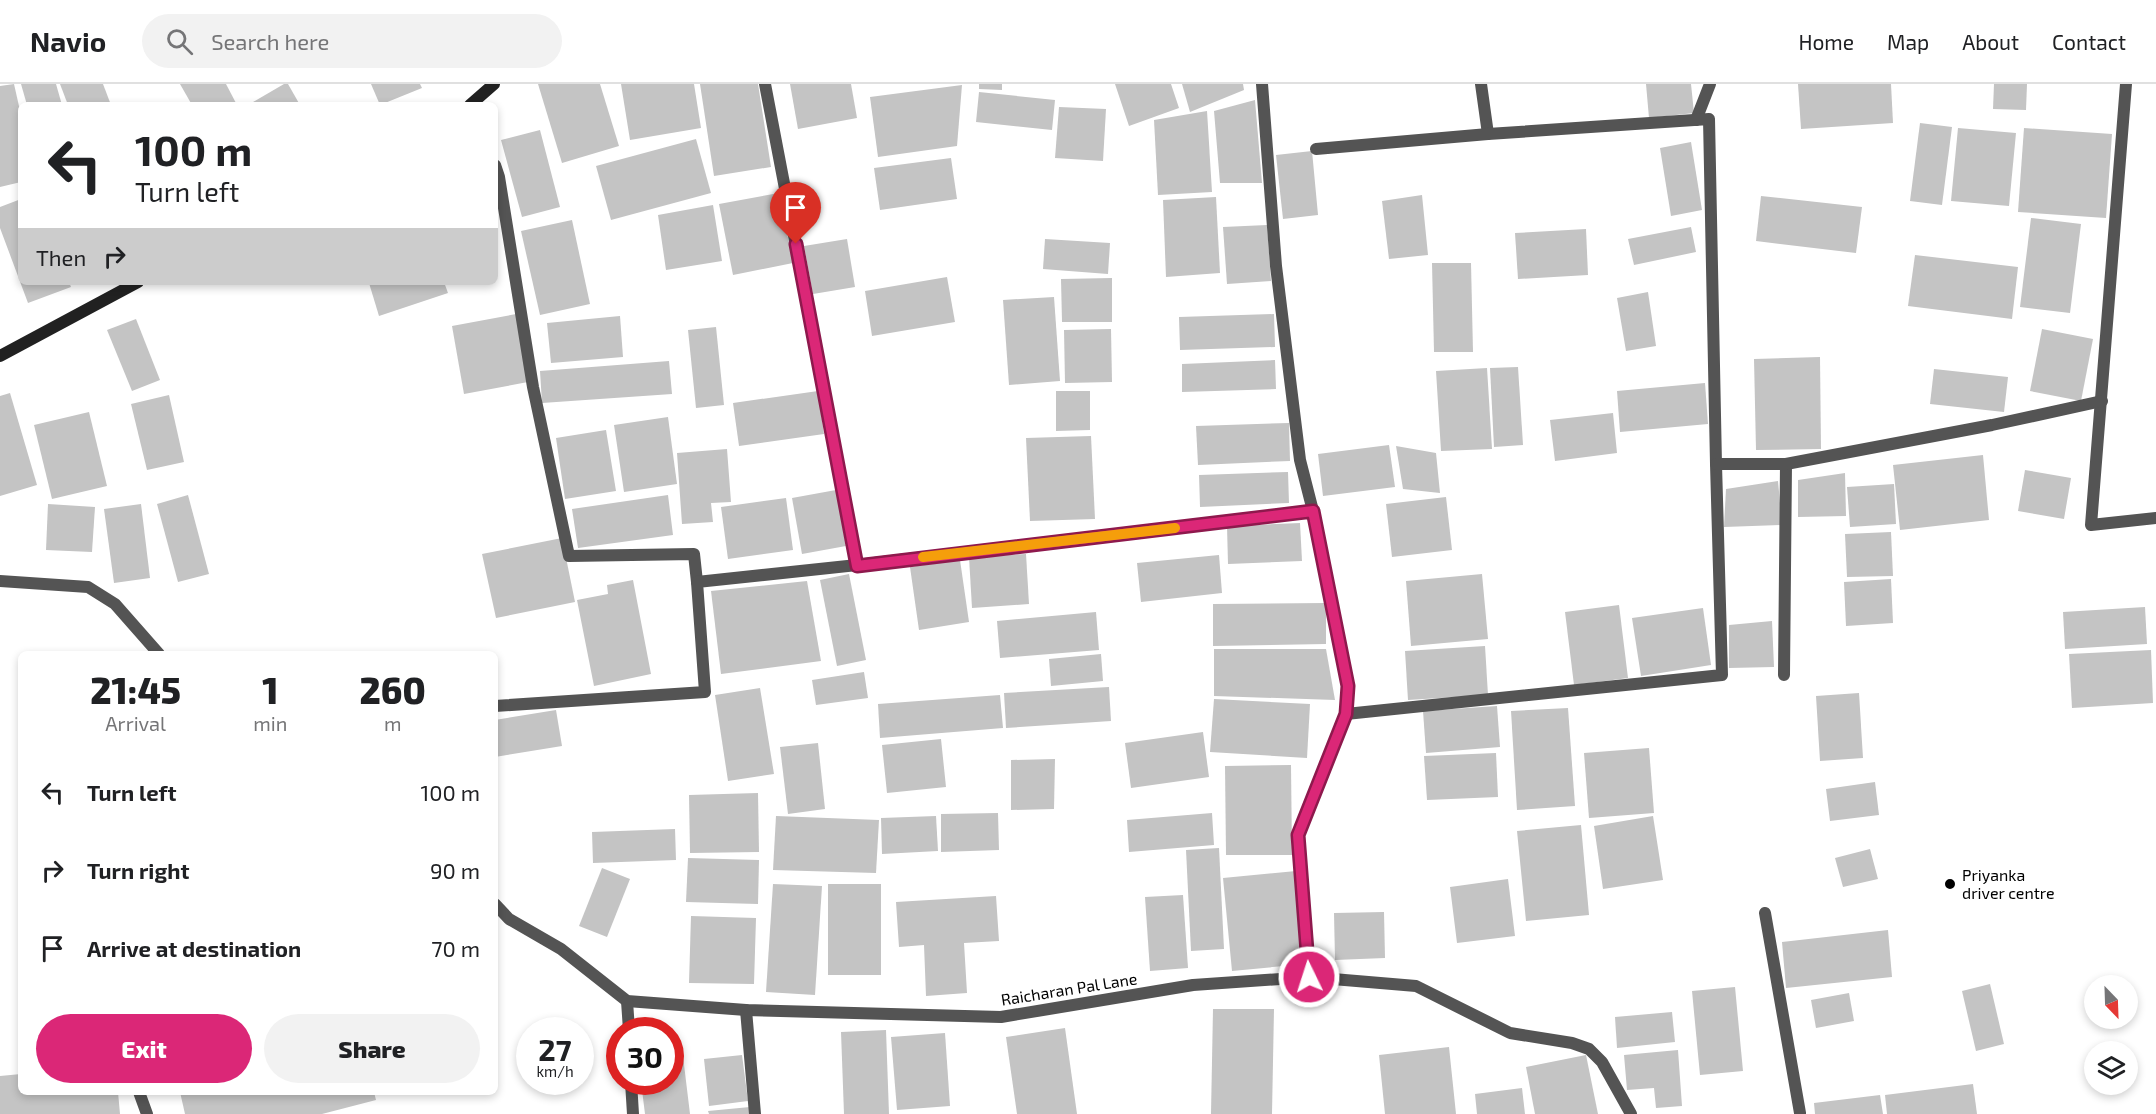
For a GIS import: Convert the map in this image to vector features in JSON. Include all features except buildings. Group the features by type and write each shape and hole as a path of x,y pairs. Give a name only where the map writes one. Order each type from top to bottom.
{"street":[{"path":"475,102 487,84"},
{"path":"476,102 494,84"},
{"path":"765,84 857,566"},
{"path":"1262,84 1276,266 1300,460 1313,511 1348,686 1346,714 1298,835 1309,977"},
{"path":"1481,84 1488,134"},
{"path":"1696,120 1710,84"},
{"path":"2126,84 2091,525 2156,518"},
{"path":"1316,149 1488,134 1709,119 1722,675 1346,714"},
{"path":"498,174 532,387 569,556 694,554 705,692 498,706"},
{"path":"0,356 132,285"},
{"path":"1716,464 1786,464 1992,425 2102,401"},
{"path":"1784,675 1786,464"},
{"path":"696,582 857,566 1313,511"},
{"path":"0,581 88,587 115,603 156,651"},
{"path":"498,907 509,919 561,949 627,1001 628,1017"},
{"path":"1765,913 1797,1114"},
{"name":"Raicharan Pal Lane","path":"627,1001 746,1010 1001,1017 1193,985 1309,977 1416,986 1510,1033 1572,1043 1589,1049 1602,1062 1631,1114"},
{"path":"746,1010 755,1114"},
{"path":"140,1095 147,1114"},
{"path":"632,1095 633,1114"}],"slow traffic":[{"path":"923,557 1175,528"}],"place":[{"name":"Priyanka driver centre","path":"1950,884"}],"route":[{"path":"796,244 857,566 1313,511 1348,686 1346,714 1298,835 1309,977"}]}
